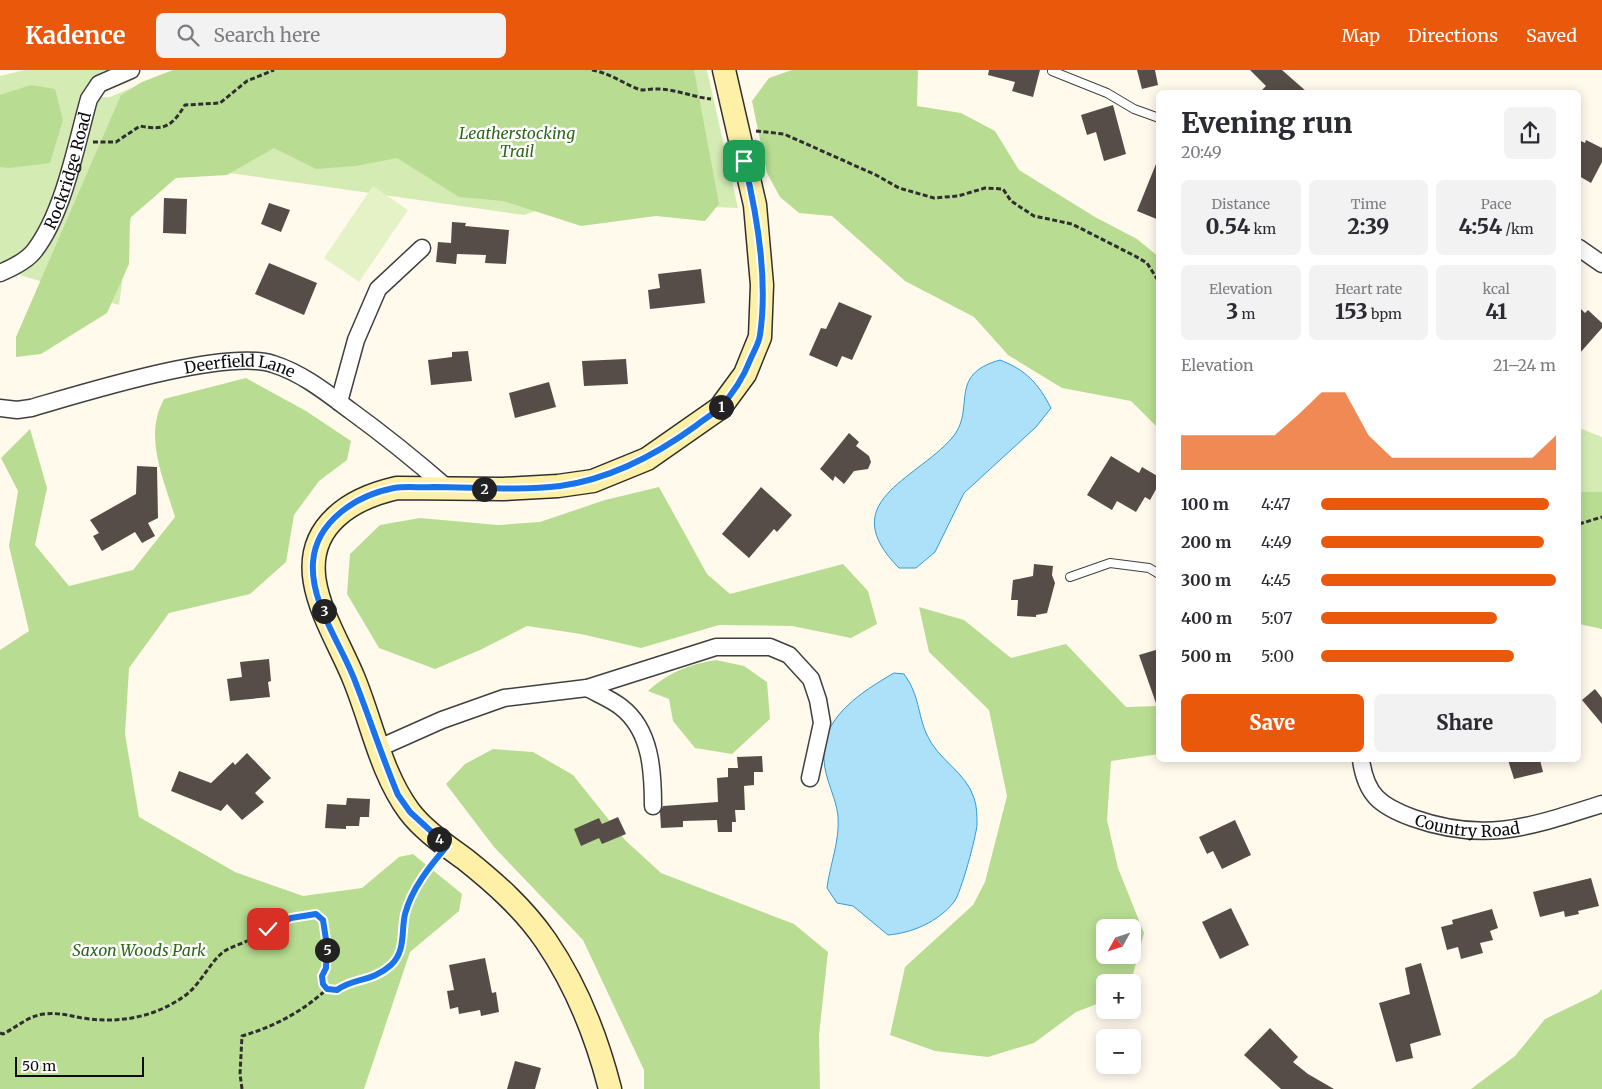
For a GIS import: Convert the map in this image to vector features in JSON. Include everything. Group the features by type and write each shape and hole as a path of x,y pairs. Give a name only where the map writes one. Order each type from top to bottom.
{"street":[{"name":"Rockridge Road","path":"0,273 15,267 35,251 59,205 89,99 99,84 131,70"},
{"path":"610,1089 582,1006 546,942 532,922 496,885 447,846 410,812 398,795 354,678 322,607 313,576 316,545 325,527 343,511 377,492 397,488 503,489 558,486 593,481 647,459 720,408 745,374 760,337 762,285 755,205 724,70"},
{"path":"339,402 356,340 378,289 422,248"},
{"path":"1581,249 1602,264"},
{"name":"Deerfield Lane","path":"0,408 17,410 32,408 178,371 219,363 256,361 272,363 301,375 339,402 400,448 446,487"},
{"path":"379,748 442,720 504,698 587,688 716,647 770,647 789,655 811,679 818,700 822,723 810,778"},
{"path":"587,688 621,707 640,729 648,748 653,781 653,806"},
{"name":"Country Road","path":"1361,762 1364,777 1378,801 1399,813 1427,823 1468,831 1490,832 1522,827 1602,804"}],"lane":[{"path":"1052,71 1107,92 1134,109 1156,117"},
{"path":"1070,577 1110,563 1149,568 1156,572"}],"path":[{"path":"90,142 116,142 140,126 156,129 168,126 177,118 184,105 220,104 247,81 274,70"},
{"path":"592,70 627,82 640,90 670,91 716,100"},
{"path":"750,130 784,134 876,174 899,188 934,198 958,196 985,188 1003,189 1011,201 1034,216 1072,224 1146,263 1156,278"},
{"path":"1581,523 1602,517"},
{"path":"0,1033 3,1034 25,1020 42,1014 67,1014 88,1019 136,1019 186,994 225,950 291,918 306,914 316,914 323,920 327,946 326,968 322,976 323,984 327,989 337,990 346,984 374,978 393,963 404,941 405,914 422,877 447,846"},
{"path":"242,1089 240,1074 242,1036 269,1028 313,1002 327,989"}],"green space":[{"name":"Leatherstocking Trail","path":"25,70 116,70 90,84 82,98 110,97 174,70 707,70 738,208 565,201 524,215 139,160 119,305 0,269 0,76"},
{"name":"Leatherstocking Trail","path":"173,70 694,70 719,204 705,221 656,216 581,226 503,201 459,197 397,158 356,166 316,169 274,148 227,175 176,178 130,218 129,264 107,313 41,354 16,357 16,337 121,95 142,82"},
{"path":"792,70 918,70 917,106 961,113 995,131 1019,170 1095,217 1137,239 1156,255 1156,426 1131,401 1062,388 1008,355 974,317 905,281 832,216 799,213 780,197 767,173 752,101 769,78"},
{"path":"31,85 55,89 63,120 50,163 9,168 0,167 0,95"},
{"path":"373,186 408,210 359,282 324,258"},
{"name":"Saxon Woods Park","path":"246,378 306,411 351,441 347,460 319,481 294,515 286,562 250,594 169,613 129,668 125,734 139,817 235,872 303,896 362,888 399,857 413,854 462,894 459,911 410,952 364,1089 0,1089 0,650 29,631 9,546 18,491 1,458 30,429 47,488 35,545 69,586 133,570 175,517 161,473 155,443 158,413 164,399"},
{"path":"1581,429 1602,437 1602,618 1581,613"},
{"path":"659,487 707,574 730,594 843,564 868,591 877,624 851,638 792,626 719,625 641,648 581,634 527,626 480,650 435,669 379,648 347,594 350,554 380,525 420,518 498,525 540,522 605,500"},
{"path":"1581,492 1602,492 1602,629 1581,624"},
{"path":"919,607 964,620 1011,658 1066,644 1126,707 1156,706 1156,754 1111,761 1107,820 1118,868 1138,919 1096,919 1096,964 1136,964 1133,974 1096,974 1096,1004 1076,1012 1034,1043 988,1057 935,1051 890,1035 905,967 973,905 985,882 1007,796 989,710 929,652"},
{"path":"716,660 744,666 767,682 770,719 732,754 695,748 673,721 669,699 648,691 663,679 679,670"},
{"path":"493,749 533,752 573,775 625,840 661,873 794,924 828,952 819,1035 820,1089 644,1089 644,1070 583,940 494,847 446,784 465,764"},
{"path":"1141,926 1144,933 1141,944"},
{"path":"1602,989 1602,1089 1471,1089 1515,1056 1545,1019 1597,994"}],"water":[{"path":"1000,360 1017,368 1030,378 1041,391 1051,408 1036,427 964,493 935,552 916,568 899,568 881,545 875,526 877,509 887,494 952,438 959,427 965,394 973,374 983,366"},
{"path":"894,673 904,674 916,697 924,727 932,744 959,773 970,789 976,804 977,825 968,865 954,902 948,909 924,925 906,932 888,935 853,906 837,903 827,888 836,843 838,816 825,767 824,745 828,731 846,708 869,688"}],"building":[{"path":"989,70 1040,70 1033,97 1012,91 1015,82 988,75"},
{"path":"1137,70 1155,70 1158,85 1142,89"},
{"path":"1250,70 1282,70 1305,90 1262,90 1266,86"},
{"path":"1113,105 1126,154 1104,161 1096,132 1087,135 1081,115"},
{"path":"1586,140 1602,148 1602,162 1591,183 1581,177 1581,141 1585,143"},
{"path":"1156,164 1156,219 1137,211"},
{"path":"164,198 187,199 186,234 163,233"},
{"path":"269,203 290,210 281,232 261,224"},
{"path":"452,222 466,223 465,226 509,230 506,264 485,263 486,255 457,254 456,264 436,262 438,242 451,243"},
{"path":"269,263 317,283 304,315 255,294"},
{"path":"701,269 705,303 650,309 648,290 660,288 658,274"},
{"path":"839,302 872,316 852,360 842,356 837,367 809,355 821,328 826,329"},
{"path":"1581,309 1585,313 1588,310 1602,323 1602,328 1581,352"},
{"path":"468,351 472,381 431,385 428,360 452,357 452,352"},
{"path":"626,359 628,384 584,386 582,361"},
{"path":"549,382 556,407 515,418 509,393"},
{"path":"849,433 859,442 856,446 869,456 871,462 868,469 854,471 844,484 835,476 833,481 820,469"},
{"path":"1111,456 1139,473 1142,467 1156,475 1156,489 1150,500 1145,497 1136,512 1117,501 1112,510 1087,495"},
{"path":"137,466 157,467 158,518 148,523 155,536 142,543 135,532 102,551 93,536 99,533 90,520 136,494"},
{"path":"761,487 792,515 777,532 774,529 749,558 722,534"},
{"path":"1034,564 1053,566 1052,575 1055,583 1047,613 1036,615 1036,617 1017,616 1018,600 1011,600 1013,580 1033,576"},
{"path":"1156,650 1156,703 1139,655"},
{"path":"269,659 271,681 268,682 270,697 230,701 227,679 242,677 240,662"},
{"path":"1595,689 1602,698 1602,724 1582,700"},
{"path":"247,753 271,778 255,793 264,802 242,820 227,804 221,811 171,791 179,771 211,783 233,762 235,765"},
{"path":"762,756 763,772 754,772 754,785 744,786 745,810 735,810 736,822 732,822 732,832 718,832 717,820 683,821 683,827 661,828 660,812 663,806 718,802 717,778 728,777 728,768 738,768 737,757"},
{"path":"1509,762 1540,762 1543,772 1514,779"},
{"path":"347,798 370,799 369,817 360,817 359,826 346,826 346,829 325,828 327,804 346,805"},
{"path":"618,817 626,834 602,844 599,838 581,846 574,829 599,818 602,824"},
{"path":"1235,820 1251,855 1222,869 1213,851 1207,854 1199,837"},
{"path":"1591,878 1599,906 1578,911 1579,914 1565,917 1564,911 1540,917 1533,892"},
{"path":"1231,908 1249,945 1220,959 1202,922"},
{"path":"1492,909 1498,928 1490,931 1493,940 1480,943 1483,953 1461,959 1458,947 1447,950 1441,927 1453,924 1452,920"},
{"path":"485,958 492,993 496,992 499,1012 481,1016 480,1010 459,1014 458,1007 450,1009 447,991 454,990 449,965"},
{"path":"1421,963 1441,1035 1410,1044 1413,1058 1396,1062 1379,1003 1410,994 1405,968"},
{"path":"1270,1028 1298,1057 1293,1062 1308,1074 1334,1089 1281,1089 1244,1055"},
{"path":"515,1061 541,1068 535,1089 507,1089"}],"route":[{"path":"268,929 291,918 306,914 316,914 323,920 326,932 326,968 322,976 323,984 327,989 337,990 346,984 358,983 374,978 393,963 404,941 405,914 422,877 447,846 410,812 398,795 354,678 322,607 313,576 313,560 316,545 325,527 343,511 357,502 377,492 397,488 503,489 558,486 593,481 620,468 647,459 720,408 745,374 760,337 762,285 755,205 744,161"}]}
